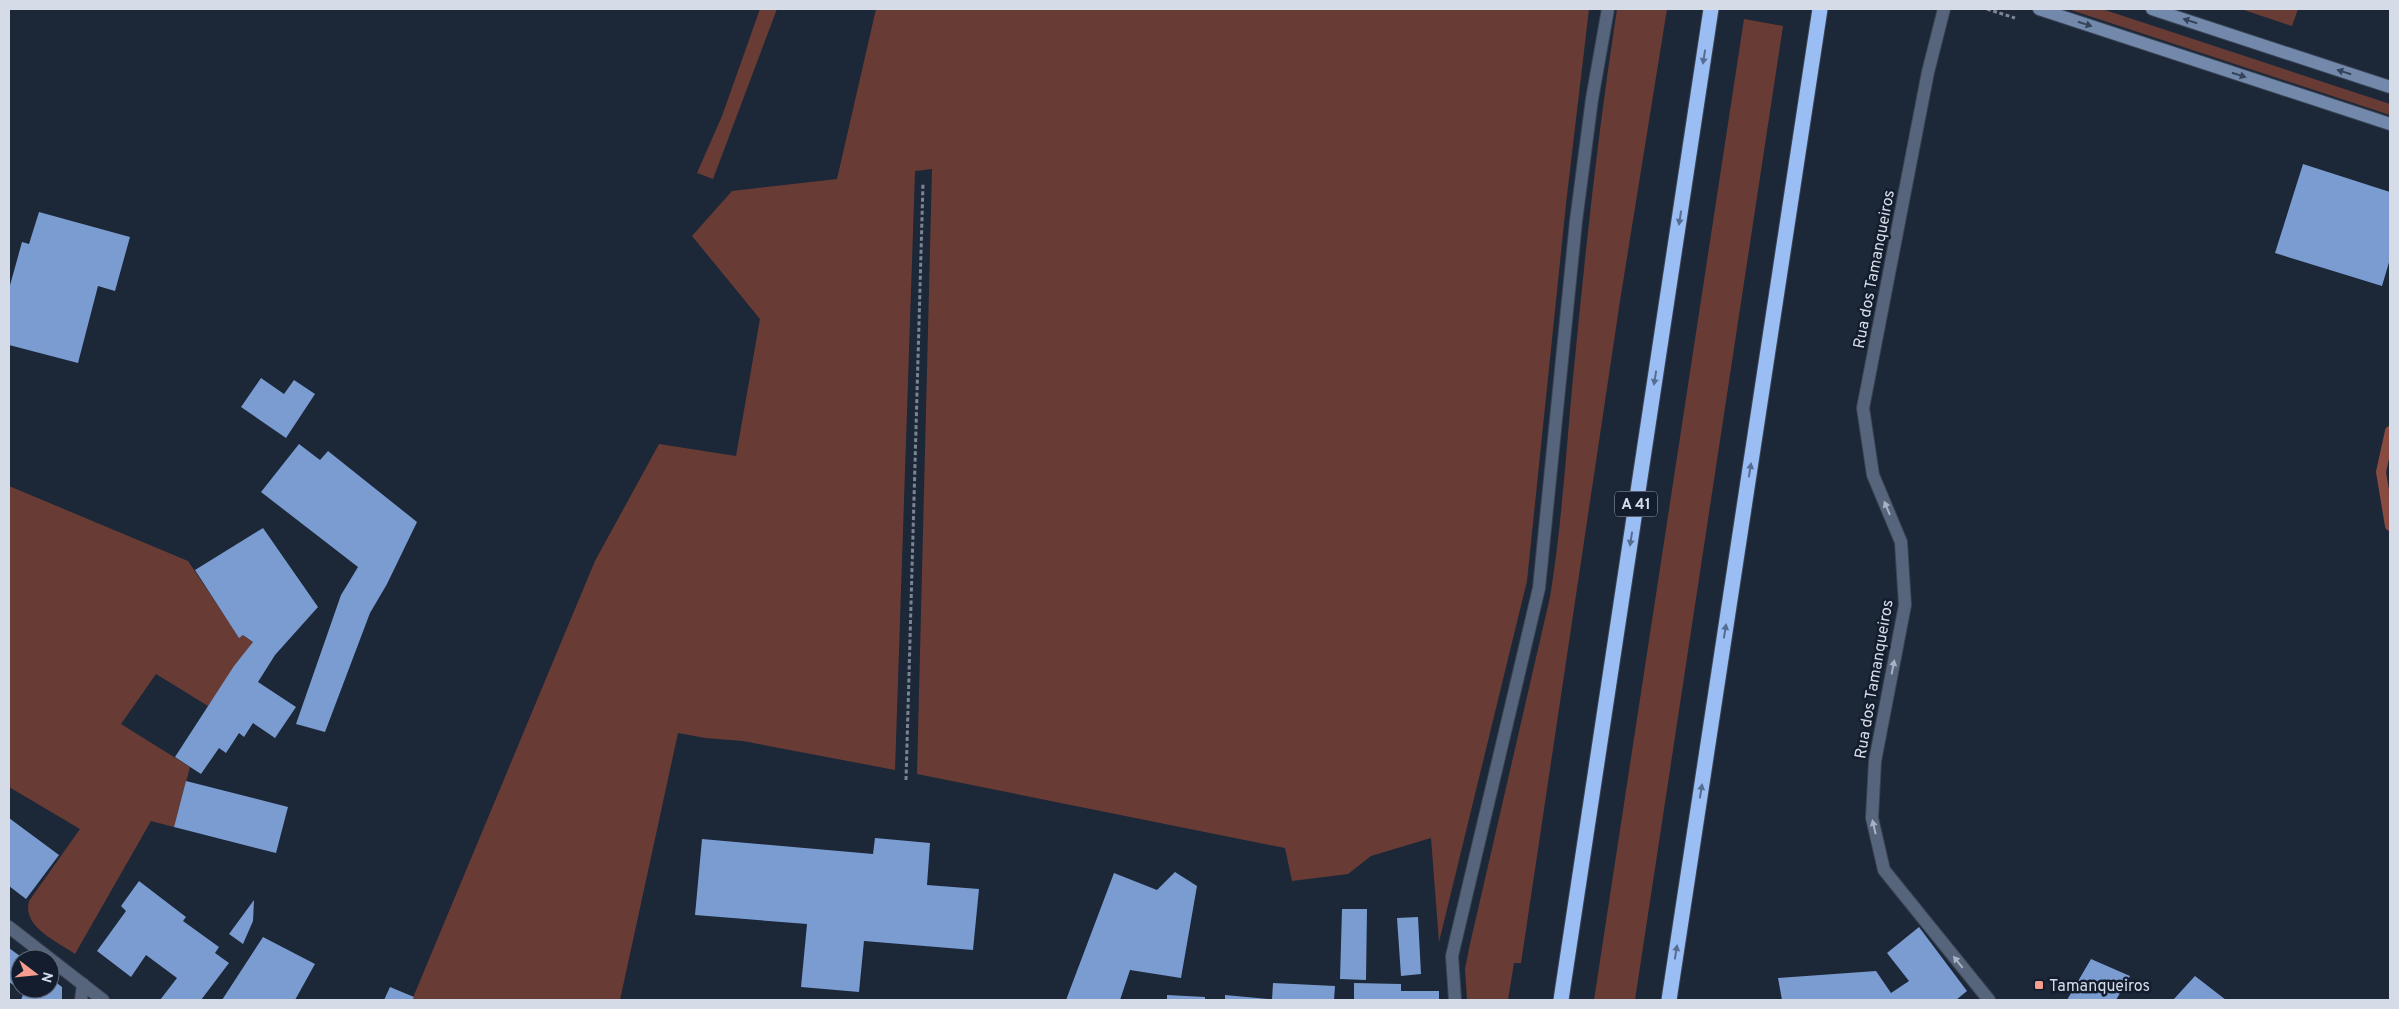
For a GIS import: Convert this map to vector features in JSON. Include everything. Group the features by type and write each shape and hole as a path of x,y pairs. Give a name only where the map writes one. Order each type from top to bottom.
{"highway":[{"name":"A 41","path":"1561,1000 1711,9"},
{"path":"1669,1000 1819,15"}],"main road":[{"path":"2039,9 2390,124"},
{"path":"2152,9 2390,87"}],"street":[{"path":"1455,1000 1452,956 1538,588 1576,221 1592,99 1608,9"},
{"name":"Rua dos Tamanqueiros","path":"1944,9 1928,72 1863,408 1873,476 1901,542 1905,605 1875,761 1872,818 1884,870 1989,1000"},
{"path":"9,927 103,1000"},
{"path":"81,1000 83,984"}],"path":[{"path":"906,780 923,183"}],"shaded area":[{"path":"760,9 777,9 713,179 697,173 722,116"},
{"path":"876,9 1589,9 1566,204 1527,581 1439,942 1431,838 1371,856 1348,874 1292,881 1285,848 917,774 932,169 915,171 895,770 743,741 705,738 678,733 620,1000 412,1000 595,561 659,444 736,456 760,319 692,236 732,191 837,179"},
{"path":"1617,9 1667,9 1620,301 1521,963 1514,963 1508,1000 1467,1000 1465,969 1470,944 1550,597 1561,515 1587,239"},
{"path":"2068,9 2102,9 2390,104 2390,115"},
{"path":"2241,9 2298,9 2292,26"},
{"path":"1744,19 1783,26 1635,1000 1594,1000"},
{"path":"9,486 188,561 239,637 243,635 253,642 208,706 156,674 121,724 190,767 174,827 151,821 75,954 36,926 28,910 29,901 80,829 9,787"}],"building":[{"path":"2303,164 2390,192 2390,259 2382,286 2275,253"},
{"path":"39,212 130,237 115,291 98,286 78,363 9,345 9,289 22,242 29,244"},
{"path":"261,378 284,394 294,380 315,394 286,438 241,407"},
{"path":"299,444 320,460 328,451 417,522 387,584 370,613 325,732 296,724 341,595 358,567 261,492"},
{"path":"263,528 318,607 275,655 258,682 296,707 275,738 253,723 244,737 239,733 226,753 219,748 201,774 175,757 234,666 253,642 243,635 239,638 195,570"},
{"path":"186,781 288,807 276,853 174,827"},
{"path":"9,818 59,855 26,899 9,886"},
{"path":"875,838 930,843 927,885 979,889 973,950 864,941 859,992 801,987 807,924 695,915 702,839 873,854"},
{"path":"1175,872 1197,886 1181,978 1130,970 1120,1000 1066,1000 1114,873 1157,890"},
{"path":"139,881 186,917 183,921 219,947 215,953 229,963 201,1000 160,1000 177,978 146,955 131,977 97,951 126,911 121,906"},
{"path":"254,900 253,921 243,944 229,934"},
{"path":"1342,909 1367,909 1366,980 1340,979"},
{"path":"1418,917 1421,974 1401,976 1397,918"},
{"path":"1919,927 1967,991 1956,1000 1782,1000 1778,978 1876,971 1891,993 1909,981 1887,953"},
{"path":"263,937 315,964 295,1000 222,1000"},
{"path":"9,948 10,949 9,982"},
{"path":"2091,959 2130,976 2116,1000 2067,1000"},
{"path":"2195,976 2226,1000 2173,1000"},
{"path":"1273,983 1335,986 1334,1000 1272,1000"},
{"path":"1354,983 1401,984 1401,991 1439,991 1439,1000 1354,1000"},
{"path":"60,986 62,987 62,1000 21,1000 60,999"},
{"path":"390,987 414,997 412,1000 384,1000"},
{"path":"1167,995 1205,997 1205,1000 1167,1000"},
{"path":"1225,995 1268,999 1268,1000 1225,1000"}],"waterway":[{"path":"2390,431 2381,472 2390,526"}],"place":[{"name":"Tamanqueiros","path":"2039,985"}]}
